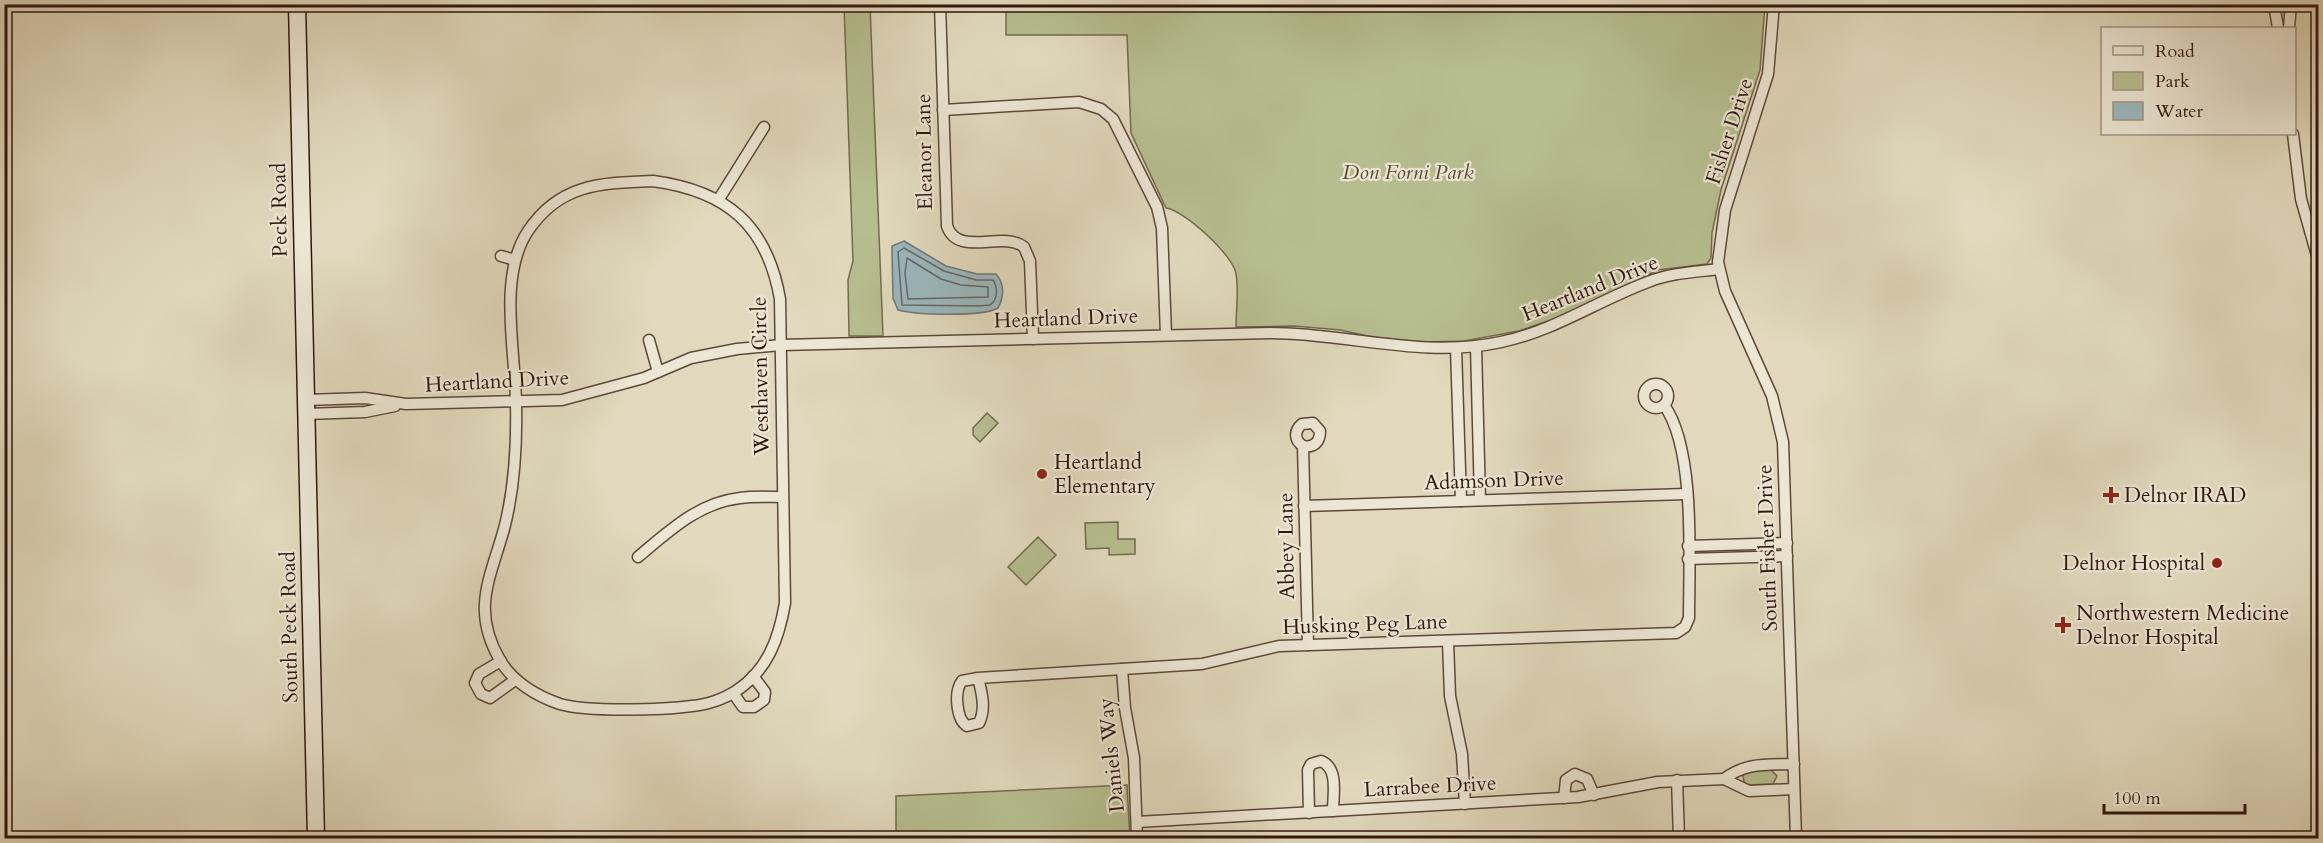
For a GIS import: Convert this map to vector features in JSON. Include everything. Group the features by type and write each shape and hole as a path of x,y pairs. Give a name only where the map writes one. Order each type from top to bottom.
{"main road":[{"name":"Peck Road","path":"297,4 306,407"},
{"name":"South Peck Road","path":"306,407 316,838"}],"street":[{"name":"Eleanor Lane","path":"940,4 945,220 949,233 964,242 1009,240 1024,247 1030,261 1033,339"},
{"name":"Fisher Drive","path":"1719,269 1719,240 1725,210 1768,74 1774,4"},
{"path":"2274,4 2278,27"},
{"path":"2289,27 2291,4"},
{"path":"943,110 1079,102 1094,105 1108,114 1121,132 1160,215 1166,335"},
{"path":"719,199 764,127"},
{"path":"2293,135 2301,199 2319,259"},
{"name":"Westhaven Circle","path":"653,181 679,184 719,199 743,218 758,237 770,260 780,299 785,603 780,629 771,655 753,676 733,693 693,706 615,708 562,705 541,696 515,680 501,661 487,633 483,604 488,573 500,542 515,474 516,403 511,274 515,260 529,230 545,210 577,190 597,184 653,181"},
{"path":"501,256 515,260"},
{"name":"Heartland Drive","path":"306,407 365,412 406,404 516,403 562,400 590,394 658,372 691,358 737,349 781,345 1166,335 1307,334 1404,348 1476,346 1551,327 1655,280 1719,269"},
{"name":"South Fisher Drive","path":"1719,269 1732,309 1766,380 1783,442 1796,838"},
{"path":"649,340 658,372"},
{"path":"1476,346 1480,500"},
{"path":"1455,348 1461,501"},
{"name":"Husking Peg Lane","path":"978,678 1209,663 1270,647 1676,633 1684,627 1689,618 1686,494 1683,451 1673,419 1664,405"},
{"name":"Abbey Lane","path":"1303,446 1308,645"},
{"name":"Adamson Drive","path":"1304,506 1686,494"},
{"path":"638,557 685,518 709,505 740,498 782,497"},
{"path":"1688,546 1787,543"},
{"path":"1688,559 1787,556"},
{"path":"1448,641 1450,696 1462,754 1465,804"},
{"path":"501,661 479,674 475,683 481,694 490,698 515,680"},
{"name":"Daniels Way","path":"1122,669 1125,708 1134,758 1137,838"},
{"path":"733,693 743,707 754,707 764,700 765,692 753,676"},
{"path":"1309,813 1308,770 1311,764 1321,761 1327,763 1333,773 1333,811"},
{"name":"Larrabee Drive","path":"1724,779 1738,769 1747,766 1794,764"},
{"path":"1564,798 1566,780 1575,774 1587,779 1594,795"},
{"name":"Larrabee Drive","path":"1137,822 1564,798 1677,780 1724,779 1749,791 1794,789"},
{"path":"1677,780 1679,838"}],"green space":[{"name":"Don Forni Park","path":"1765,4 1760,70 1721,190 1712,233 1711,258 1707,264 1658,270 1566,315 1519,331 1464,341 1418,342 1382,339 1340,330 1294,326 1236,327 1237,287 1233,266 1218,246 1196,225 1166,208 1131,133 1127,35 1006,35 1006,5"},
{"path":"844,5 870,5 883,336 849,336 848,280 853,261"},
{"path":"987,413 998,423 980,442 973,435 973,428"},
{"path":"1118,522 1118,539 1135,539 1135,554 1109,555 1109,548 1086,549 1085,523"},
{"path":"1038,537 1056,555 1026,585 1008,567"},
{"path":"1771,770 1777,776 1773,784 1748,785 1744,782 1743,776 1746,771"},
{"path":"1127,785 1130,838 896,838 896,796"}],"water":[{"path":"904,241 946,266 977,274 996,274 1003,291 998,308 979,313 949,314 898,310 893,298 892,246"}],"place":[{"name":"Heartland Elementary","path":"1042,474"},
{"name":"Delnor IRAD","path":"2111,495"},
{"name":"Delnor Hospital","path":"2217,563"},
{"name":"Northwestern Medicine Delnor Hospital","path":"2063,625"}]}
